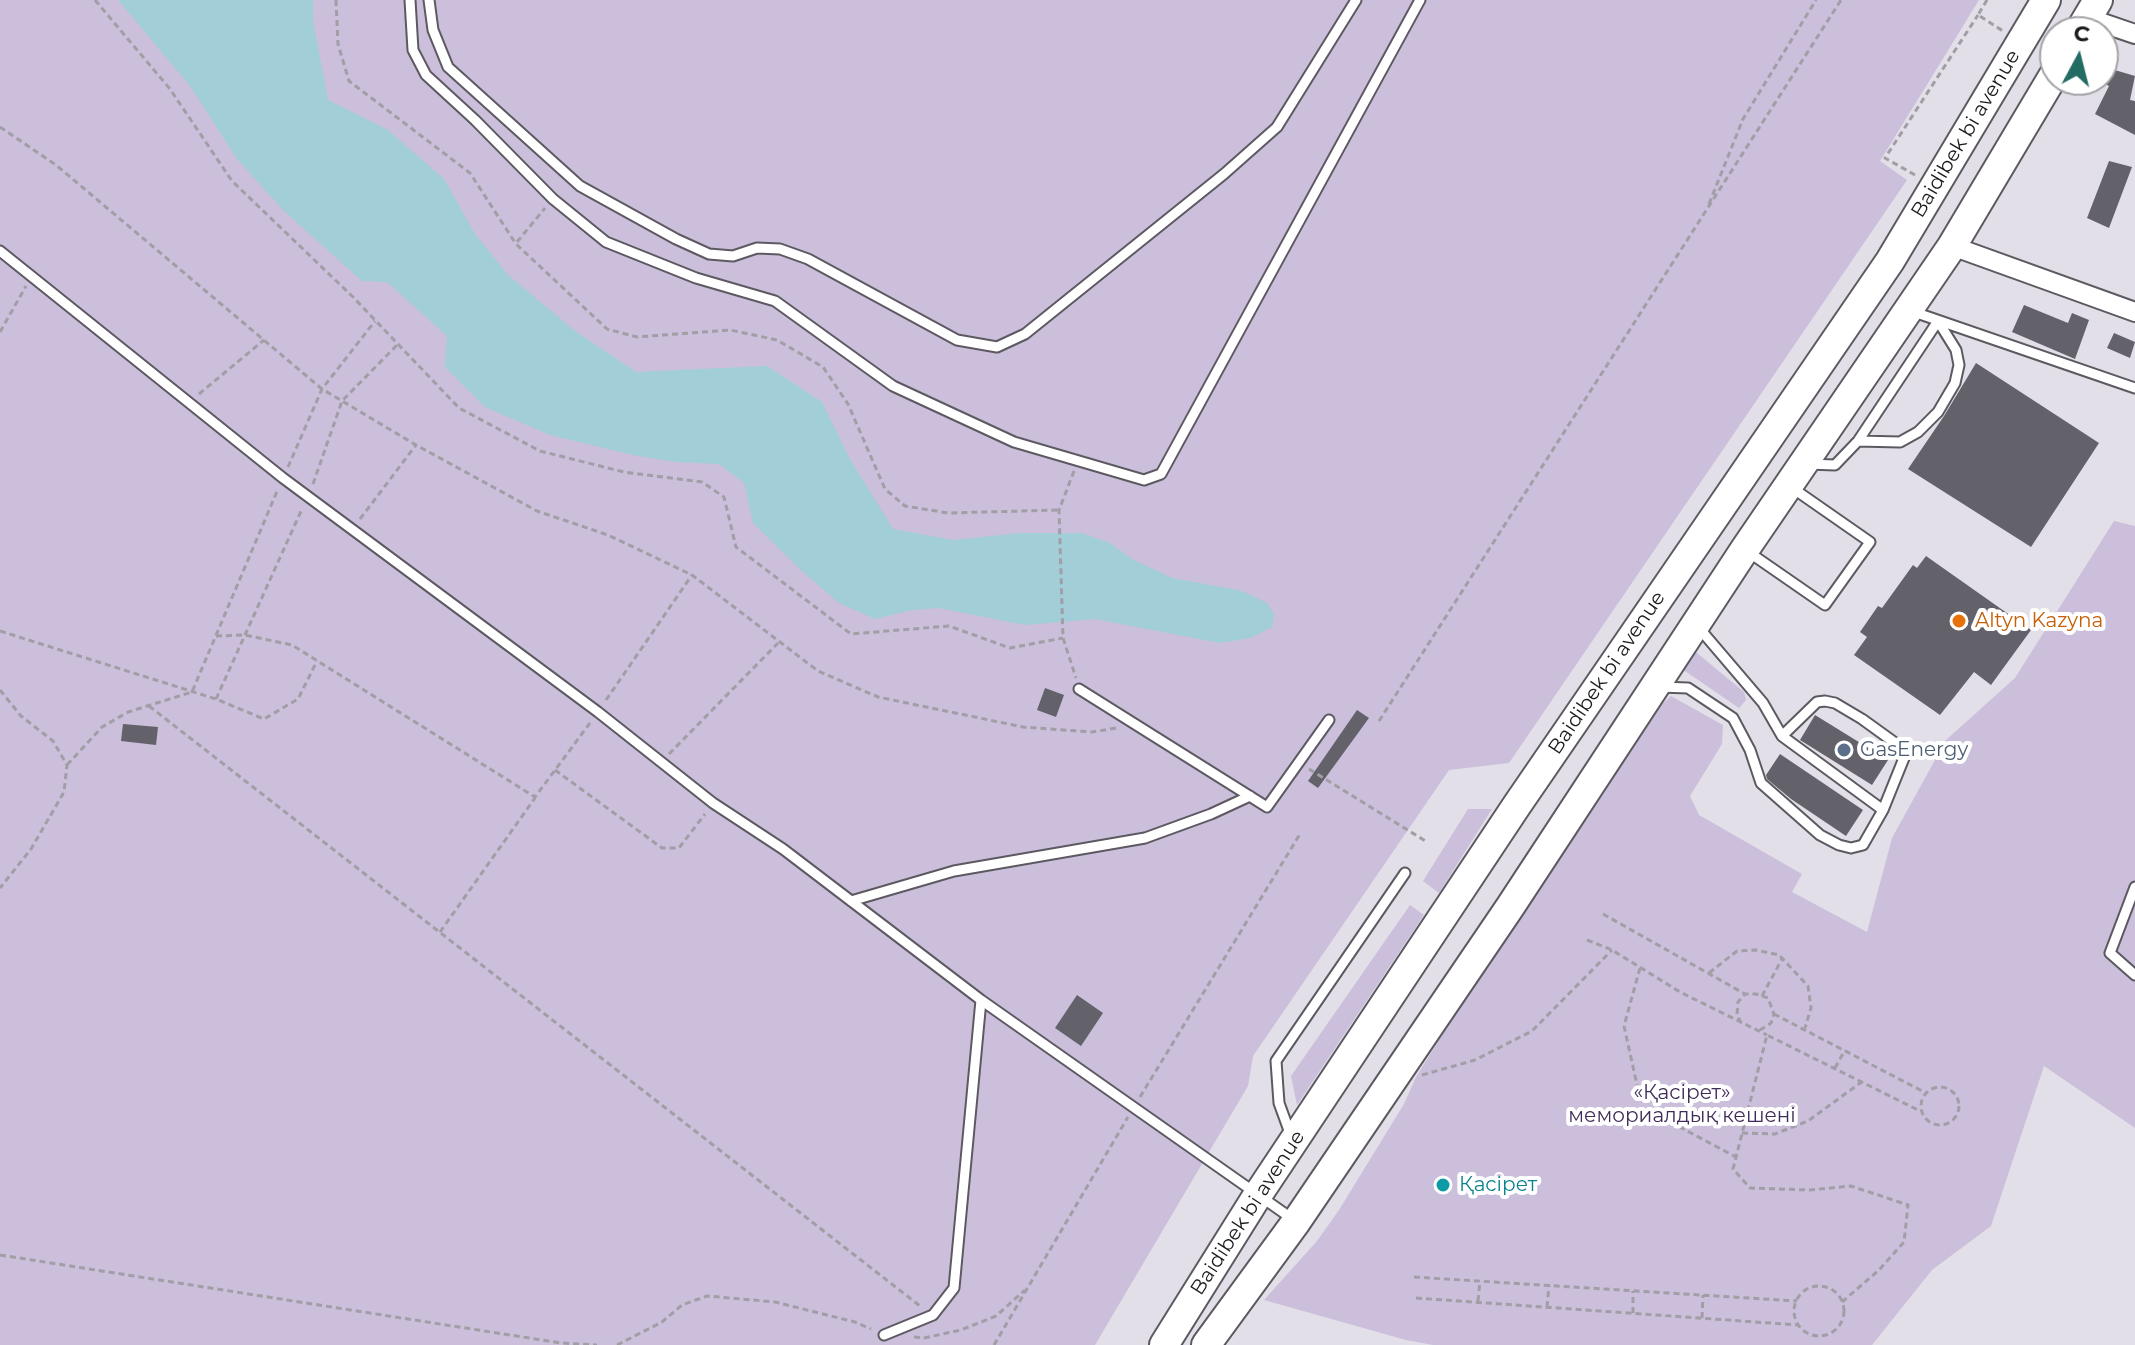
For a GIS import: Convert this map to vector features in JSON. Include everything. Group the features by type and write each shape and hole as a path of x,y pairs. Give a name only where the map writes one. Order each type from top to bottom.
{"main road":[{"name":"Baidibek bi avenue","path":"1164,1345 1259,1193 1517,805 1890,261 2046,0"},
{"name":"Baidibek bi avenue","path":"1215,1339 1510,907 1745,549 1952,246 2041,96"}],"street":[{"path":"1952,246 2135,312"}],"lane":[{"path":"410,0 413,50 426,75 553,199 606,242 696,278 775,301 893,386 1014,442 1077,463 1144,480 1161,474 1420,0"},
{"path":"429,0 433,30 448,67 580,186 709,254 733,256 757,248 780,249 808,259 957,340 997,347 1025,334 1224,174 1277,127 1356,0"},
{"path":"0,251 283,478 598,712 713,803 783,849 981,1000 1296,1222"},
{"path":"1908,310 2135,388"},
{"path":"1858,441 1900,442 1918,432 1938,412 1955,383 1959,365 1956,350 1938,321"},
{"path":"1796,474 1835,465 1858,441 1938,321"},
{"path":"1745,549 1825,605 1870,542 1796,474"},
{"path":"1696,624 1763,703 1782,736 1883,810"},
{"path":"1653,687 1688,688 1733,718 1750,750 1761,783 1794,815 1839,845 1851,848 1863,845 1883,810 1904,758 1902,750 1862,719 1835,703 1825,701 1817,702 1782,736"},
{"path":"1079,689 1267,807 1329,720"},
{"path":"851,901 954,871 1145,838 1250,796"},
{"path":"1293,1142 1279,1103 1276,1061 1405,873"},
{"path":"2135,887 2110,953 2135,975"},
{"path":"884,1335 933,1315 954,1288 981,1000"}],"path":[{"path":"95,0 170,89 232,181 459,408 540,451 624,472 702,482 724,497 736,547 851,634 949,626 1010,648 1063,638"},
{"path":"336,0 338,44 349,81 470,173 516,244 607,329 637,337 730,330 777,340 823,367 848,404 885,489 905,506 948,513 1060,512"},
{"path":"1706,211 1743,119 1816,0"},
{"path":"1379,721 1841,0"},
{"path":"1934,187 1885,158 1987,0"},
{"path":"1978,15 2021,42"},
{"path":"0,127 56,165 322,389 537,511 608,535 692,575 818,671 878,697 1023,727 1092,732 1137,725"},
{"path":"0,332 31,276"},
{"path":"0,888 31,849 64,792 67,765 102,727 128,712 192,692 322,389 375,321"},
{"path":"189,403 264,340"},
{"path":"216,699 308,496 342,401 398,344"},
{"path":"353,529 416,445"},
{"path":"1077,463 1060,512 1063,638 1079,689"},
{"path":"440,932 692,575"},
{"path":"0,631 216,699 264,719 298,699 317,661"},
{"path":"216,636 245,635 292,645 535,797"},
{"path":"662,762 778,643"},
{"path":"0,690 21,716 53,741 67,765"},
{"path":"149,706 933,1315"},
{"path":"1299,763 1427,842"},
{"path":"555,770 662,848 679,848 713,803"},
{"path":"994,1345 1300,834"},
{"path":"1603,914 1745,994 1768,998 1774,1014 1771,1023 1759,1031"},
{"path":"1587,940 1612,950 1680,992 1920,1111 1930,1124 1945,1125 1957,1116 1959,1100 1950,1088 1934,1086 1922,1096 1920,1111"},
{"path":"1416,1077 1475,1060 1532,1031 1612,950"},
{"path":"1709,973 1737,951 1756,950 1779,955 1808,986 1811,1008 1805,1028"},
{"path":"1762,996 1782,959"},
{"path":"1640,968 1624,1026 1637,1085 1676,1125 1736,1157"},
{"path":"1741,1023 1737,1014 1738,1002 1745,994"},
{"path":"1774,1014 1926,1093"},
{"path":"1767,1035 1733,1169 1750,1188 1810,1190 1851,1186 1908,1205 1904,1242 1879,1270 1842,1302"},
{"path":"1835,1068 1846,1050"},
{"path":"1742,1133 1775,1134 1808,1121 1863,1081"},
{"path":"0,1255 561,1343 597,1345"},
{"path":"1414,1277 1797,1301"},
{"path":"1478,1303 1480,1281"},
{"path":"1547,1307 1549,1285"},
{"path":"1416,1298 1798,1325 1811,1335 1827,1335 1840,1326 1843,1318 1842,1302 1838,1295 1824,1287 1808,1289 1794,1309 1798,1325"},
{"path":"617,1345 662,1322 682,1305 707,1296 775,1302 855,1322 884,1335 924,1338 961,1330 996,1316 1028,1288"},
{"path":"1633,1291 1633,1313"},
{"path":"1702,1318 1703,1295"}],"green space":[{"path":"0,0 1979,0 1880,161 1907,180 1509,763 1449,770 1253,1056 1248,1086 1095,1345 0,1345"},
{"name":"«Қасірет» мемориалдық кешені","path":"2114,521 2135,526 2135,1128 2044,1066 1991,1226 1932,1270 1872,1345 1433,1345 1264,1300 1317,1241 1339,1210 1404,1104 1416,1077 1540,877 1604,793 1639,725 1671,696 1723,725 1722,744 1690,796 1699,815 1802,874 1792,892 1867,932 1892,838 1946,740 2015,678"},
{"path":"1691,648 1744,692 1746,700 1739,708 1685,671 1673,671"},
{"path":"1468,809 1492,809 1439,893 1423,881"},
{"path":"1410,905 1424,915 1297,1105 1291,1076"}],"water":[{"path":"118,0 313,0 313,21 328,100 388,130 444,179 475,234 508,275 575,331 636,372 767,366 822,402 850,459 893,529 953,540 1020,533 1081,533 1110,543 1132,559 1172,578 1238,590 1253,596 1267,603 1274,614 1272,627 1250,638 1220,643 1095,619 1025,625 939,608 912,610 875,619 839,603 753,523 744,483 719,464 676,462 633,455 550,435 485,407 445,367 447,336 387,282 362,281 284,211 237,159 190,86"}],"building":[{"path":"2119,71 2135,76 2130,100 2135,101 2135,135 2095,114 2104,96 2119,96"},
{"path":"2109,161 2132,167 2109,228 2087,218"},
{"path":"2024,305 2068,323 2072,313 2089,320 2075,359 2012,332"},
{"path":"2114,333 2135,342 2130,358 2107,348"},
{"path":"1976,363 2099,443 2031,547 1908,469"},
{"path":"1926,556 2031,630 1991,685 1974,672 1940,715 1854,655 1867,637 1860,632 1878,606 1882,608 1913,565 1917,568"},
{"path":"1045,688 1064,695 1056,717 1037,710"},
{"path":"1357,710 1369,718 1318,788 1308,781"},
{"name":"GasEnergy","path":"1815,715 1888,760 1872,785 1800,740"},
{"path":"123,724 158,727 156,745 121,741"},
{"path":"1780,754 1863,810 1846,836 1767,779 1766,775"},
{"path":"1077,995 1103,1013 1081,1046 1055,1028"}],"place":[{"name":"Altyn Kazyna","path":"1959,621"},
{"name":"GasEnergy","path":"1844,750"},
{"name":"Қасірет","path":"1443,1185"}]}
